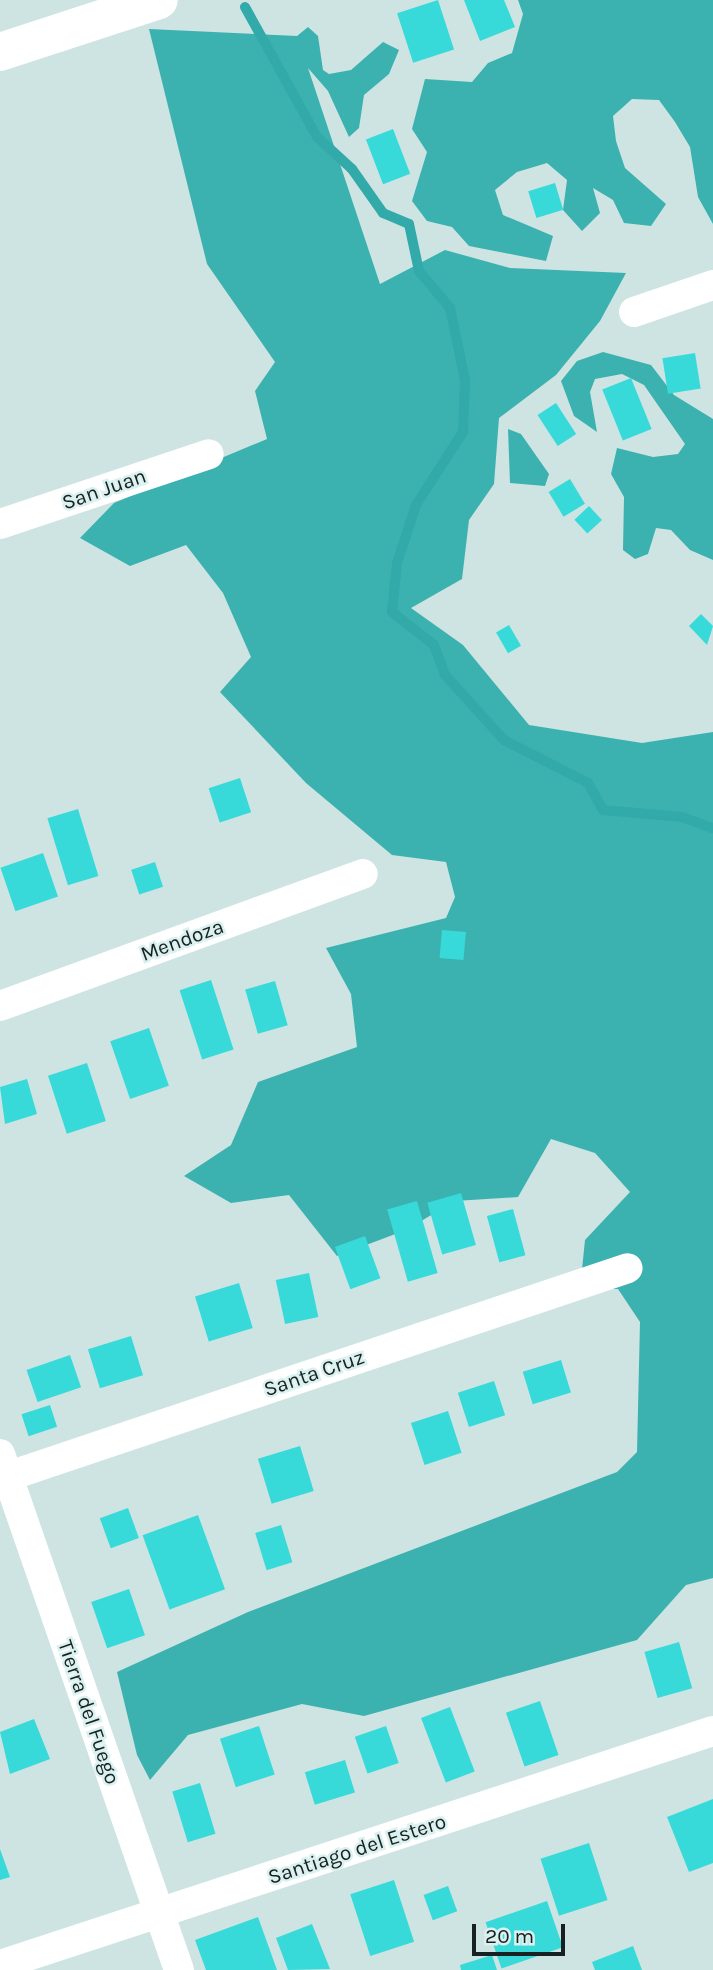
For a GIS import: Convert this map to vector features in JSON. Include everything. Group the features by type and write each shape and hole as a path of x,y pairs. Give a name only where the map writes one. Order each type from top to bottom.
{"main road":[{"path":"0,52 159,0"}],"street":[{"path":"634,312 713,285"},
{"name":"San Juan","path":"0,524 209,454"},
{"name":"Mendoza","path":"0,1006 363,874"},
{"name":"Santa Cruz","path":"2,1470 628,1268"},
{"name":"Tierra del Fuego","path":"2,1470 179,1970"},
{"name":"Santiago del Estero","path":"0,1965 713,1731"}],"shaded area":[{"path":"518,0 713,0 713,224 698,197 690,147 675,122 659,100 632,99 613,116 616,141 625,168 666,204 651,226 624,223 613,200 593,188 600,213 582,231 563,210 567,180 547,163 517,172 495,190 503,215 553,236 546,261 469,246 452,227 427,221 412,201 427,152 412,129 425,79 472,82 488,63 512,53 523,14"},
{"path":"308,27 318,36 323,70 329,74 351,70 383,42 399,50 389,74 364,95 359,128 349,137 328,91 308,68 380,284 445,250 510,268 626,273 600,321 556,375 499,418 494,484 469,520 462,579 411,608 463,645 529,725 642,743 713,732 713,1578 686,1585 637,1640 364,1716 302,1704 188,1735 150,1780 137,1755 117,1672 248,1612 617,1472 637,1452 640,1322 618,1289 580,1289 585,1240 630,1192 595,1153 551,1139 518,1197 455,1201 406,1230 337,1256 289,1195 231,1203 184,1176 231,1145 258,1082 357,1047 351,994 326,948 446,918 455,897 446,862 392,855 306,783 220,692 251,657 223,593 186,545 130,566 80,538 114,503 267,439 255,391 275,362 207,264 149,29 297,36"},
{"path":"603,352 651,365 674,395 713,419 713,560 690,550 671,530 656,528 648,554 635,559 623,550 624,497 611,474 617,448 653,457 678,454 685,444 644,385 622,374 595,379 590,392 597,432 574,416 561,381 577,361"},
{"path":"508,429 521,434 549,474 545,486 510,483"}],"building":[{"path":"438,0 454,49 413,63 397,13"},
{"path":"464,0 504,0 515,27 480,41"},
{"path":"393,129 410,174 383,184 366,139"},
{"path":"555,183 563,210 536,218 528,191"},
{"path":"695,353 701,389 668,394 662,358"},
{"path":"631,378 652,429 623,441 602,390"},
{"path":"556,403 576,434 558,446 538,415"},
{"path":"570,479 585,504 564,517 549,492"},
{"path":"589,506 602,520 587,534 574,520"},
{"path":"701,614 713,626 707,645 689,626"},
{"path":"509,625 521,646 508,653 496,632"},
{"path":"240,778 251,812 220,822 209,788"},
{"path":"78,809 98,876 68,885 47,818"},
{"path":"43,853 58,896 15,911 0,868"},
{"path":"155,862 163,887 139,894 131,870"},
{"path":"442,930 466,932 463,960 440,958"},
{"path":"211,980 234,1049 202,1060 180,990"},
{"path":"275,981 288,1025 258,1034 245,990"},
{"path":"149,1028 169,1086 130,1099 110,1041"},
{"path":"87,1063 106,1121 67,1134 48,1076"},
{"path":"27,1079 37,1114 5,1124 0,1087"},
{"path":"461,1193 476,1245 442,1255 427,1203"},
{"path":"417,1201 438,1273 408,1282 387,1210"},
{"path":"513,1209 525,1255 499,1262 487,1216"},
{"path":"365,1236 380,1278 350,1289 335,1247"},
{"path":"309,1273 318,1317 285,1324 276,1280"},
{"path":"239,1283 253,1328 209,1341 195,1296"},
{"path":"131,1336 143,1375 100,1388 88,1349"},
{"path":"70,1355 81,1387 38,1402 27,1370"},
{"path":"561,1360 571,1393 533,1404 523,1372"},
{"path":"494,1381 505,1415 469,1427 458,1393"},
{"path":"50,1405 57,1427 29,1436 21,1414"},
{"path":"448,1411 462,1453 425,1465 411,1423"},
{"path":"300,1446 314,1491 272,1504 258,1459"},
{"path":"128,1508 139,1538 111,1548 100,1518"},
{"path":"198,1515 225,1589 170,1609 143,1535"},
{"path":"281,1525 292,1562 267,1570 255,1533"},
{"path":"129,1589 145,1635 107,1648 91,1602"},
{"path":"679,1642 692,1688 658,1698 644,1652"},
{"path":"540,1701 559,1755 525,1767 506,1713"},
{"path":"450,1707 475,1771 446,1783 421,1718"},
{"path":"34,1719 50,1759 10,1774 0,1732"},
{"path":"259,1726 275,1775 236,1787 220,1739"},
{"path":"386,1726 399,1763 367,1774 355,1737"},
{"path":"345,1760 355,1793 315,1805 305,1772"},
{"path":"200,1783 215,1834 188,1842 172,1791"},
{"path":"713,1799 713,1863 689,1872 667,1817"},
{"path":"589,1843 608,1900 559,1916 540,1859"},
{"path":"0,1849 10,1877 0,1880"},
{"path":"394,1880 414,1942 370,1956 350,1894"},
{"path":"448,1886 457,1911 433,1920 424,1895"},
{"path":"547,1901 563,1947 501,1968 486,1922"},
{"path":"258,1917 277,1970 206,1970 195,1940"},
{"path":"312,1924 330,1969 288,1970 276,1938"},
{"path":"633,1946 642,1970 595,1970 592,1962"},
{"path":"492,1955 497,1970 461,1970 460,1965"}],"waterway":[{"path":"245,7 317,137 352,169 383,213 409,224 419,271 450,308 465,380 463,432 416,505 397,563 392,612 434,645 445,675 504,740 588,783 603,810 682,817 713,828"}]}
